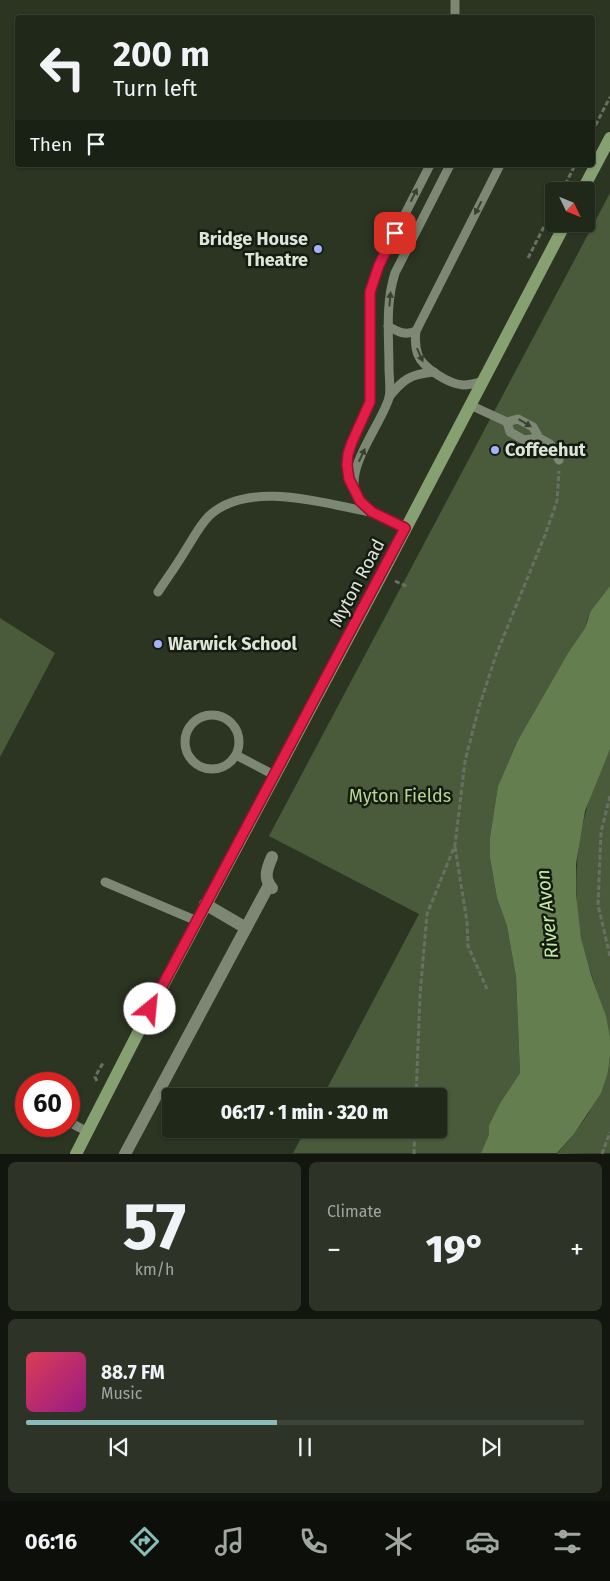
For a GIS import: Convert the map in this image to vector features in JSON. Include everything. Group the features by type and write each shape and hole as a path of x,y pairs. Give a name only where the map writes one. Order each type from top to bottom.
{"main road":[{"path":"595,166 610,138"},
{"path":"587,182 595,167"},
{"name":"Myton Road","path":"76,1154 205,904 561,232"}],"street":[{"path":"125,1154 246,928 271,887 266,874 272,857"},
{"path":"205,904 246,928"}],"lane":[{"path":"455,0 456,15"},
{"path":"372,512 360,501 349,479 347,460 352,442 370,402 370,292 379,265 429,167"},
{"path":"389,397 389,298 395,273 449,167"},
{"path":"483,381 468,385 457,384 434,372 421,361 415,339 416,331 499,167"},
{"path":"388,326 399,333 416,331"},
{"path":"355,490 355,476 359,462 389,397 406,379 422,373 434,372"},
{"path":"470,405 507,422 518,419 533,427 539,438 550,444 559,460"},
{"path":"507,422 510,432 524,440 539,438"},
{"path":"158,592 200,526 218,509 248,498 282,497 322,502 372,512 405,528"},
{"path":"213,714 222,716 236,728 239,746 236,755 231,762 224,766 206,768 199,765 192,760 187,752 185,744 189,727 196,720 204,716 213,714"},
{"path":"236,755 274,775"},
{"path":"105,882 197,921"},
{"path":"80,1128 88,1132"}],"path":[{"path":"595,126 610,97"},
{"path":"566,182 574,167"},
{"path":"416,1088 420,995 427,914 455,845 466,762 479,707 496,655 546,535 557,502 559,460"},
{"path":"402,585 408,587"},
{"path":"610,796 601,832 598,905 610,956"},
{"path":"455,845 467,922 468,946 487,989"},
{"path":"602,1154 610,1132"},
{"path":"414,1154 415,1138"}],"green space":[{"name":"Myton Fields","path":"610,193 610,586 587,620 585,628 568,653 518,740 498,786 490,837 490,858 497,898 507,926 516,977 520,1073 500,1103 489,1125 489,1134 481,1153 293,1153 301,1138 447,1138 447,1088 327,1088 419,914 269,836 589,232 595,232 595,221"},
{"path":"0,618 55,653 0,757"},
{"path":"610,749 610,1037 581,938 576,889 577,865 584,817 591,794"},
{"path":"610,1056 610,1153 557,1154 588,1114 608,1072"}],"water":[{"name":"River Avon","path":"610,586 610,749 585,811 576,864 576,894 581,938 591,975 606,1016 610,1037 608,1072 601,1093 574,1134 557,1153 481,1153 489,1134 489,1125 500,1103 520,1073 516,977 507,926 497,898 490,858 490,837 498,786 518,740 568,653 585,628 591,611"}],"place":[{"name":"Bridge House Theatre","path":"318,249"},
{"name":"Coffeehut","path":"495,450"},
{"name":"Warwick School","path":"158,644"}],"route":[{"path":"150,1009 405,528 372,512 360,501 349,479 347,465 352,442 370,402 370,292 379,265 395,233"}]}
